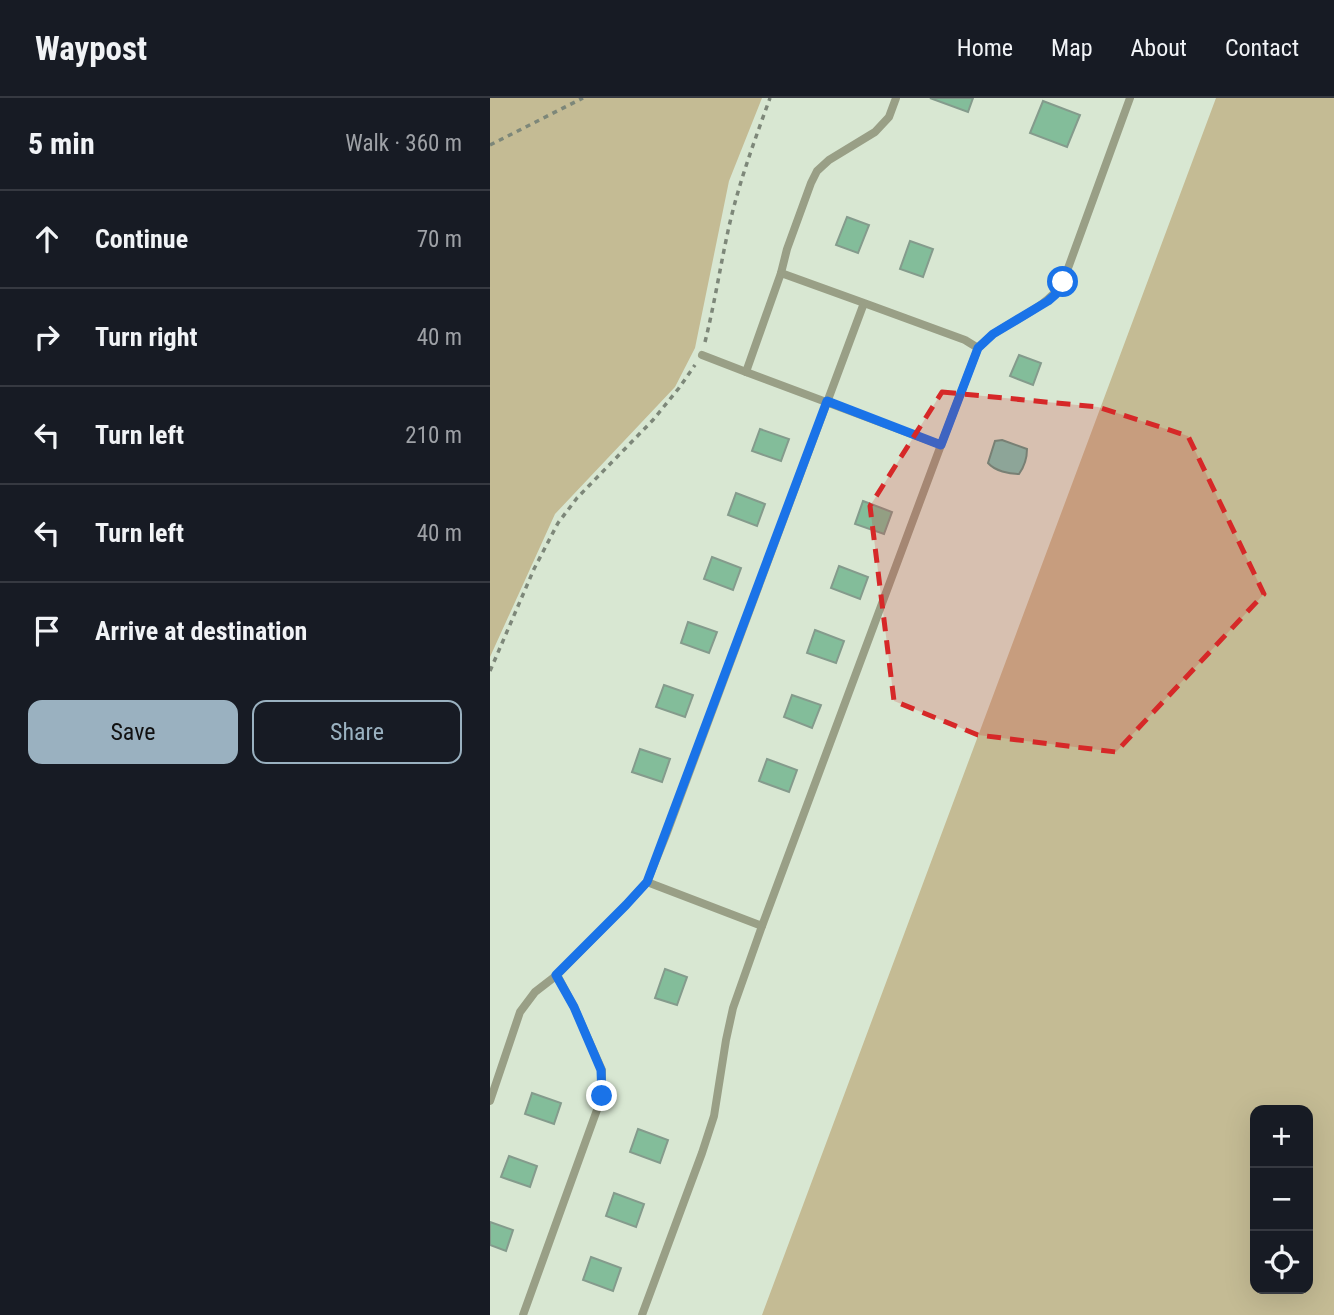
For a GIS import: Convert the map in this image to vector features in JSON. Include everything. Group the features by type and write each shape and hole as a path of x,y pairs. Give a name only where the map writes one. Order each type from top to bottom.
{"lane":[{"path":"746,372 781,273 787,248 817,171 829,160 875,132 889,117 896,98"},
{"path":"642,1315 713,1116 733,1008 978,348 993,334 1056,294 1063,282 1130,98"},
{"path":"781,273 965,340 978,348"},
{"path":"490,1101 520,1012 526,1002 647,882 864,303"},
{"path":"702,355 941,445"},
{"path":"647,882 762,926"},
{"path":"523,1315 602,1096 601,1070 574,1007 556,975"}],"path":[{"path":"490,145 583,98"},
{"path":"490,671 534,569 558,523 577,498 653,420 702,355 737,193 770,98"}],"highlighted area":[{"path":"942,392 1098,407 1188,436 1264,594 1116,752 978,735 894,701 870,506"}],"shaded area":[{"path":"490,98 762,98 729,181 695,348 675,387 555,514 490,657"},
{"path":"1216,98 1334,98 1334,1315 762,1315"}],"water":[{"path":"1002,440 1027,449 1019,474 1002,472 988,463 995,441"}],"building":[{"path":"930,98 973,98 968,112"},
{"path":"1043,101 1080,115 1067,147 1030,133"},
{"path":"847,217 869,225 858,253 836,245"},
{"path":"910,241 933,249 923,277 900,269"},
{"path":"1019,355 1041,363 1033,385 1010,376"},
{"path":"760,429 789,439 781,461 752,451"},
{"path":"736,493 765,504 757,526 728,515"},
{"path":"863,501 892,512 884,534 855,524"},
{"path":"712,557 741,568 733,590 704,579"},
{"path":"839,566 868,577 860,599 831,588"},
{"path":"688,622 717,632 709,653 681,643"},
{"path":"815,630 844,641 836,663 807,653"},
{"path":"664,685 693,695 685,717 656,707"},
{"path":"792,695 821,705 812,728 784,717"},
{"path":"640,749 670,759 662,782 632,772"},
{"path":"767,759 797,770 789,792 759,781"},
{"path":"665,969 687,977 677,1005 655,998"},
{"path":"532,1093 561,1103 554,1124 525,1114"},
{"path":"638,1129 668,1140 660,1163 630,1152"},
{"path":"509,1156 537,1166 530,1187 501,1177"},
{"path":"614,1193 644,1204 636,1227 606,1216"},
{"path":"490,1222 513,1230 506,1251 490,1245"},
{"path":"591,1257 621,1268 613,1291 583,1280"}],"route":[{"path":"602,1096 601,1070 574,1007 556,975 647,882 827,401 941,445 978,348 993,334 1048,301 1063,282"}]}
